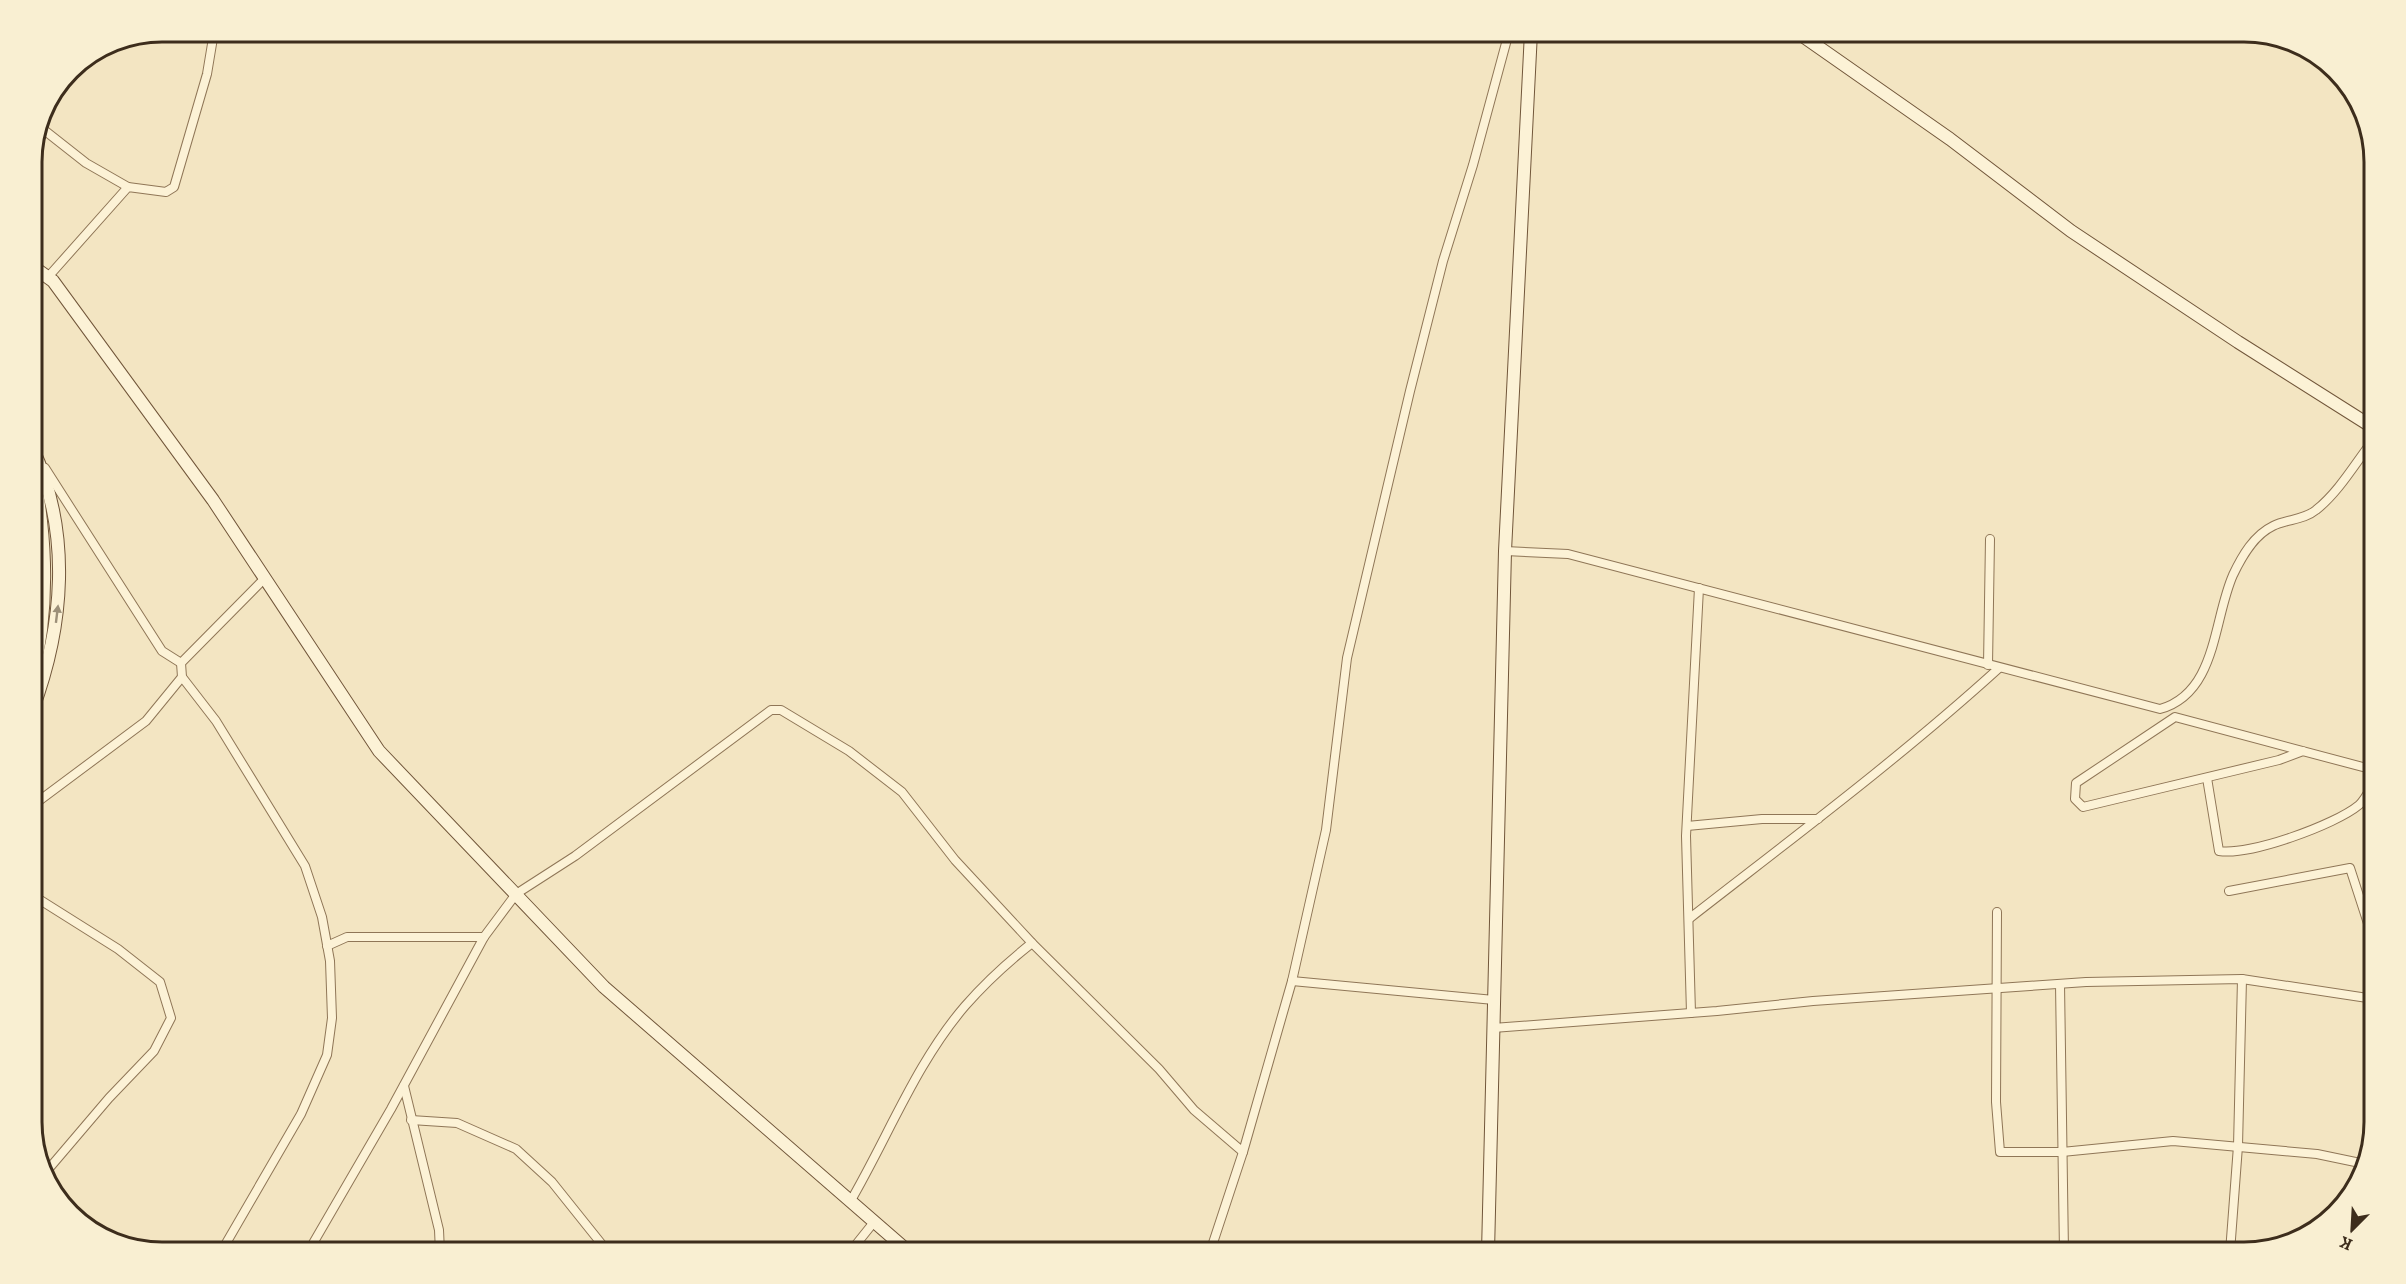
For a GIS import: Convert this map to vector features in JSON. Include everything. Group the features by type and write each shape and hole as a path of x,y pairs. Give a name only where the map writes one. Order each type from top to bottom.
{"street":[{"path":"46,131 86,163 128,187 166,192 174,187 207,74 212,42"},
{"path":"1213,1242 1243,1152 1292,981 1326,830 1347,658 1432,305 1506,42"},
{"path":"1488,1242 1505,551 1530,42"},
{"path":"1811,42 1950,139 2071,231 2238,342 2364,422"},
{"path":"48,277 128,187"},
{"path":"42,273 53,281 213,500 379,751 604,987 897,1242"},
{"path":"1505,551 1568,554 2160,709 2178,703 2200,678 2210,654 2233,575 2254,540 2273,526 2315,511 2364,451"},
{"path":"42,461 162,651 181,663"},
{"path":"42,470 51,492 58,552 59,601 42,684"},
{"path":"42,531 45,595 42,637"},
{"path":"1988,665 1990,539"},
{"path":"226,1242 301,1114 327,1055 332,1018 327,946 322,917 305,866 216,721 182,677 181,663 264,579"},
{"path":"1691,1013 1687,826 1699,588"},
{"path":"1690,918 1818,819 1940,720 1999,668"},
{"path":"42,799 146,721 182,677"},
{"path":"314,1242 404,1086 484,937 516,894 575,856 771,710 781,710 849,751 902,792 955,860 1032,943 1159,1069 1194,1110 1243,1152"},
{"path":"2302,752 2279,760 2083,807 2075,799 2076,783 2175,717 2364,768"},
{"path":"2207,778 2219,851 2232,853 2306,833 2359,805 2364,797"},
{"path":"1687,826 1762,819 1818,819"},
{"path":"2229,891 2350,868 2364,910"},
{"path":"42,902 118,949 160,982 171,1018 154,1051 109,1098 50,1167"},
{"path":"1997,912 1996,1102 2000,1152 2062,1152 2174,1141 2317,1154 2357,1162"},
{"path":"327,946 347,937 484,937"},
{"path":"850,1202 930,1054 964,1007 1032,943"},
{"path":"1493,1028 1814,1001 2060,984 2242,979 2364,997"},
{"path":"2231,1242 2238,1146 2242,979"},
{"path":"1292,981 1494,1000"},
{"path":"2060,984 2064,1242"},
{"path":"404,1086 439,1230 440,1242"},
{"path":"411,1120 457,1123 516,1149 552,1182 600,1242"},
{"path":"858,1242 874,1222"}]}
